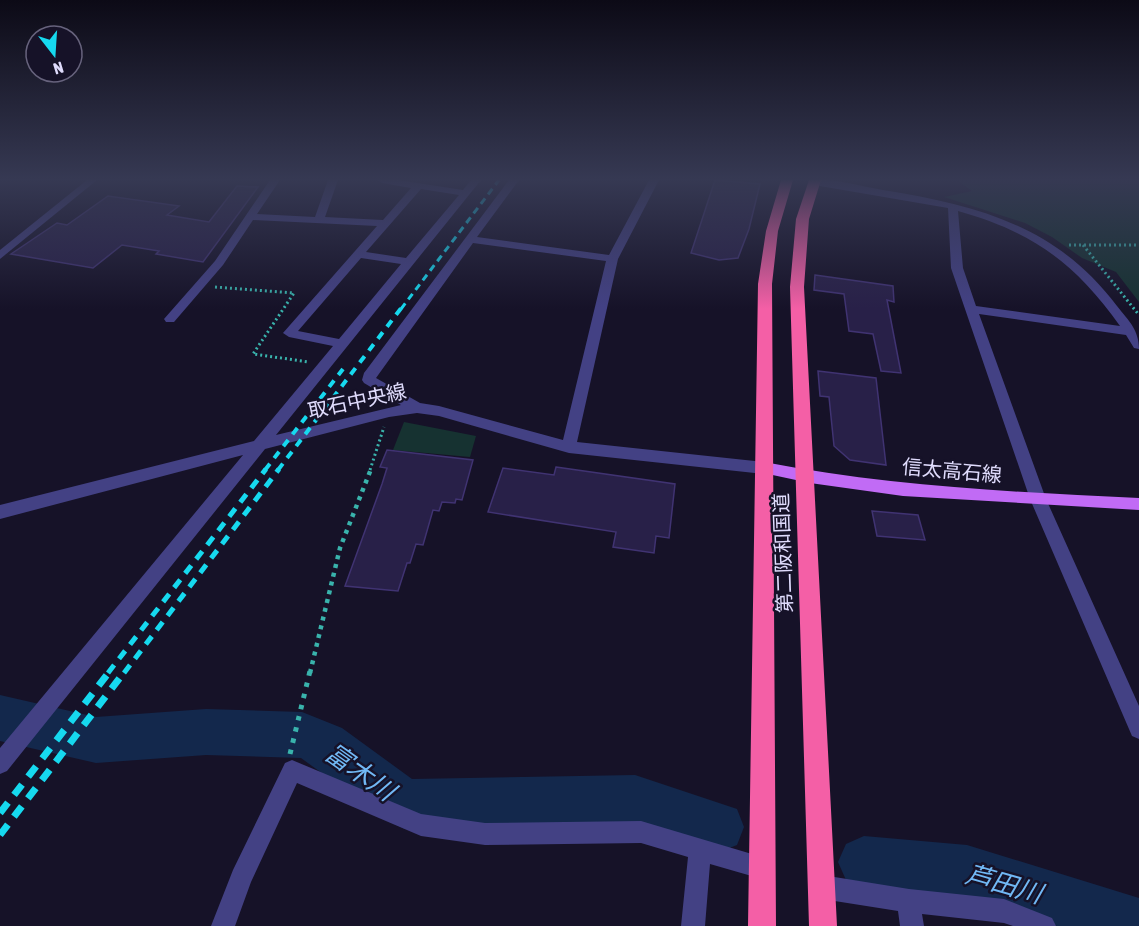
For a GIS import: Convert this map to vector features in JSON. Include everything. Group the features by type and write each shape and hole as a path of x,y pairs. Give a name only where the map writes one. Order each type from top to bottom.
{"highway":[{"name":"第二阪和国道","path":"762,926 765,284 772,223"},
{"name":"第二阪和国道","path":"802,223 797,287 824,926"}],"main road":[{"name":"信太高石線","path":"764,468 842,483 1038,499 1139,504"}],"street":[{"path":"0,256 40,223"},
{"path":"170,319 219,263 246,223"},
{"path":"342,344 289,333 386,223"},
{"path":"0,764 440,223"},
{"path":"417,408 369,380 371,373 481,223"},
{"path":"569,447 612,259 631,223"},
{"path":"954,223 957,268 1038,499 1139,729"},
{"path":"1004,223 1047,245 1083,274 1139,345"},
{"path":"469,239 612,259"},
{"path":"358,254 409,262"},
{"path":"971,309 1130,332"},
{"name":"取石中央線","path":"0,512 389,412 417,408 439,411 569,447 764,468"},
{"path":"223,926 241,878 292,770 421,825 485,834 641,832 762,868"},
{"path":"693,926 699,850"},
{"path":"822,887 909,901 1004,911 1044,926"},
{"path":"909,901 912,926"}],"path":[{"path":"1047,245 1139,245"},
{"path":"1082,245 1139,315"},
{"path":"200,286 294,293 253,354 326,364"},
{"path":"290,752 340,548 362,496 389,412"}],"green space":[{"path":"1025,223 1139,223 1139,302 1116,272 1082,258 1052,237"},
{"path":"404,422 476,436 470,457 393,450"}],"building":[{"path":"57,223 231,223 203,262 156,254 159,251 122,245 93,268 11,254"},
{"path":"701,223 750,223 738,258 719,260 691,253"},
{"path":"815,275 893,286 894,302 887,300 901,373 881,371 873,334 849,331 844,294 814,290"},
{"path":"818,371 876,378 886,465 850,460 834,446 829,397 820,396"},
{"path":"387,450 473,460 462,500 456,499 455,503 442,502 439,511 433,510 423,545 416,544 398,591 345,586 387,468 380,467"},
{"path":"556,467 675,484 669,538 656,536 654,553 613,547 616,532 488,512 503,468 554,475"},
{"path":"872,511 918,515 925,540 877,536"}],"waterway":[{"name":"富木川","path":"0,718 96,740 206,732 302,735 325,745 405,804 635,800 719,827"},
{"name":"芦田川","path":"864,862 967,871 1139,925"}],"railway":[{"path":"401,309 466,223"},
{"path":"278,470 402,307"},
{"path":"265,470 343,369"},
{"path":"108,673 266,469"},
{"path":"124,673 279,469"},
{"path":"0,813 110,671"},
{"path":"0,835 125,671"}]}
